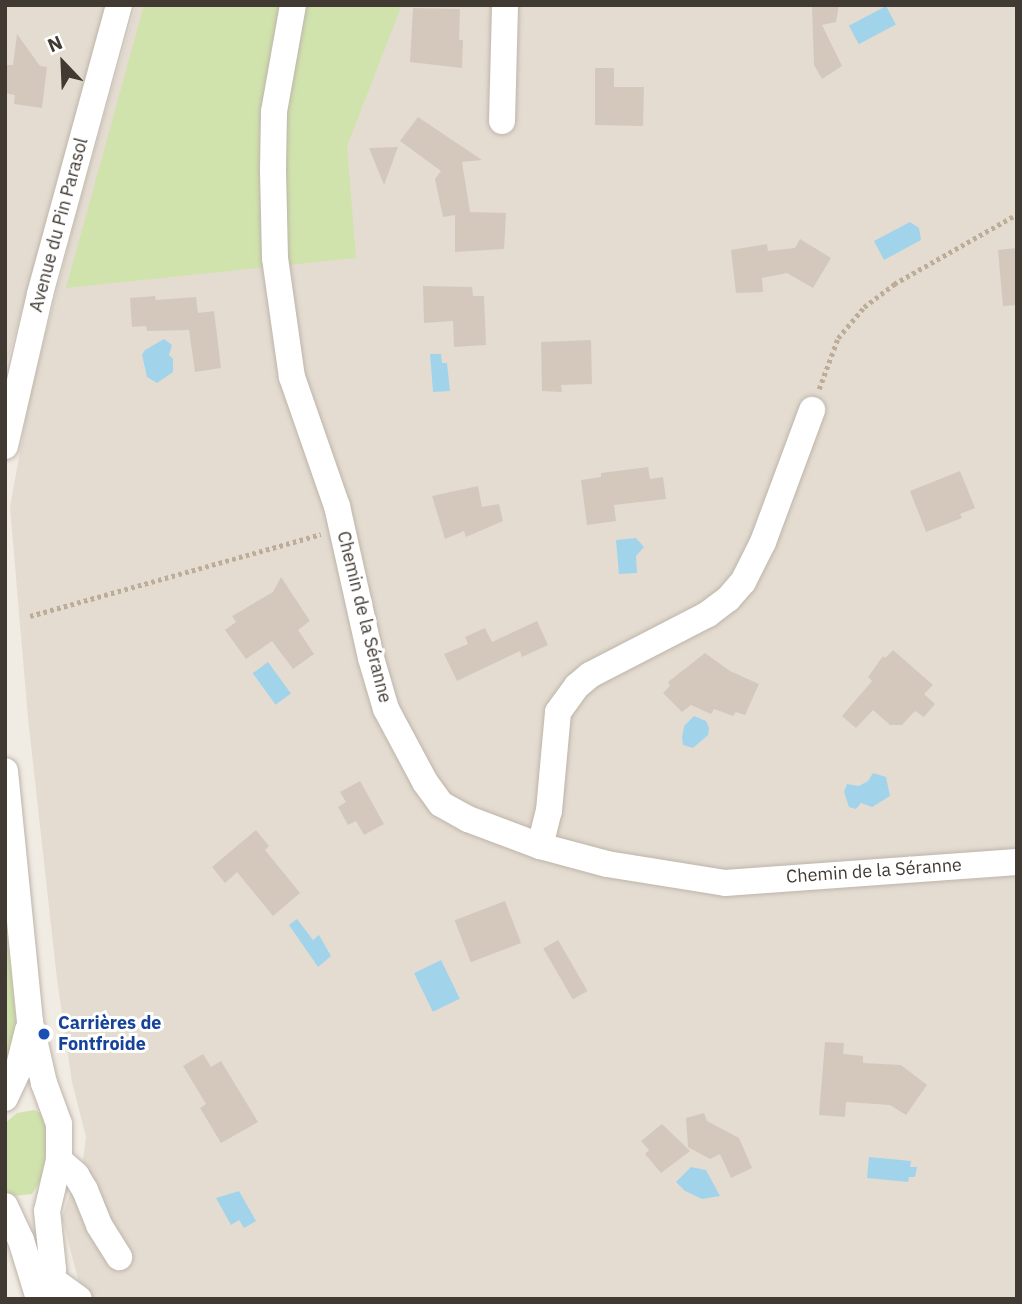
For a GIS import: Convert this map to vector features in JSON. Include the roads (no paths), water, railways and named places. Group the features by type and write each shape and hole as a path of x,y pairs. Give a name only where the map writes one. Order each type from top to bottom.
{"street":[{"name":"Avenue du Pin Parasol","path":"5,446 40,294 118,5"},
{"name":"Chemin de la Séranne","path":"293,5 274,111 275,258 292,377 337,506 368,646 386,709 425,782 441,804 468,820 540,846 607,864 725,883 1017,862"},
{"path":"502,121 505,5"},
{"path":"540,846 549,811 558,712 577,686 590,675 708,614 728,599 743,582 762,542 812,410"},
{"path":"5,771 30,1022 44,1083 59,1124 56,1171 47,1211 48,1294"},
{"path":"5,1098 21,1061 30,1022"},
{"path":"5,1107 20,1100 37,1101 55,1113"},
{"path":"5,1204 14,1207 31,1205 41,1198 56,1171"},
{"path":"56,1171 81,1183 99,1225 119,1257"},
{"path":"5,1204 21,1240 37,1266 48,1294"},
{"path":"49,1237 89,1299"},
{"path":"48,1294 79,1299"}],"water":[{"path":"886,6 896,25 859,44 849,26"},
{"path":"910,222 919,228 921,240 884,260 874,241"},
{"path":"164,339 172,345 169,355 173,359 173,372 157,383 147,377 142,355 145,350"},
{"path":"430,354 441,354 442,363 447,363 450,391 433,392"},
{"path":"636,538 644,547 636,556 637,573 619,574 616,540"},
{"path":"268,662 291,694 276,705 253,673"},
{"path":"694,716 706,721 709,728 708,735 693,748 683,745 682,738 684,726"},
{"path":"873,773 886,777 890,796 872,807 861,803 856,809 849,807 844,792 847,784 859,786 868,781"},
{"path":"297,919 313,940 319,935 331,956 318,967 289,925"},
{"path":"441,960 460,999 433,1012 414,973"},
{"path":"869,1157 911,1161 910,1167 917,1167 915,1177 909,1177 908,1182 867,1178"},
{"path":"691,1167 706,1170 720,1196 702,1199 685,1191 676,1182"},
{"path":"239,1191 256,1221 244,1228 239,1220 231,1225 216,1198"}],"place":[{"name":"Carrières de Fontfroide","path":"44,1034"}]}
